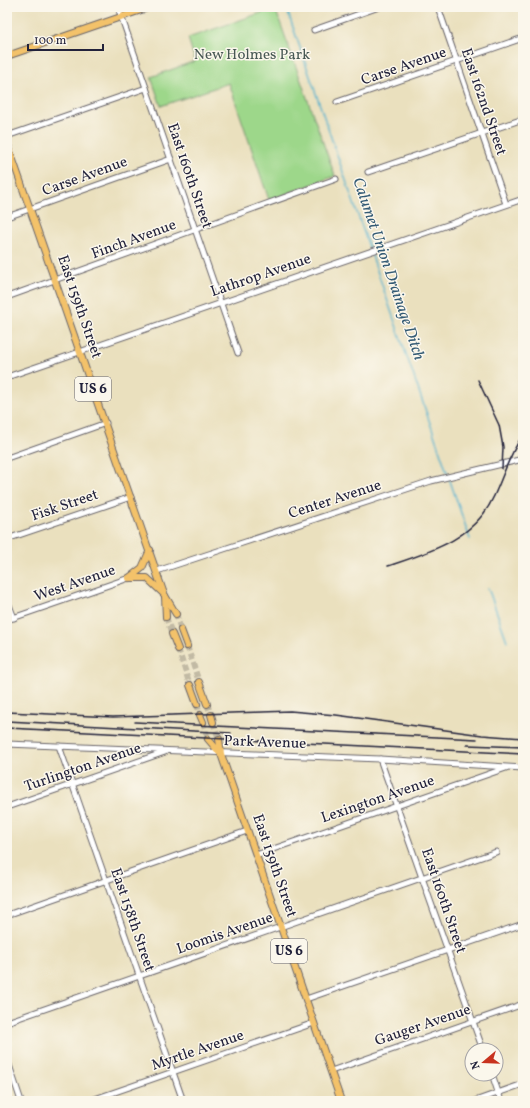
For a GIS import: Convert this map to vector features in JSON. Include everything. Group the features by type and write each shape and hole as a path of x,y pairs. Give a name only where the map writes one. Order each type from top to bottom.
{"main road":[{"path":"7,56 150,7"},
{"name":"East 159th Street","path":"7,143 106,423 164,594 176,614"},
{"path":"129,578 142,568 150,550"},
{"path":"129,578 147,578 164,594"},
{"name":"East 159th Street","path":"164,594 166,617"},
{"path":"182,630 187,646"},
{"path":"172,634 178,649"},
{"path":"199,682 207,704"},
{"path":"190,685 197,704"},
{"path":"211,715 214,722"},
{"name":"East 159th Street","path":"219,739 221,754 341,1101"},
{"name":"East 159th Street","path":"208,740 221,754"}],"street":[{"name":"East 160th Street","path":"118,7 238,353"},
{"path":"314,30 379,7"},
{"name":"East 162nd Street","path":"438,7 506,204"},
{"name":"Carse Avenue","path":"338,102 523,38"},
{"path":"7,136 146,88"},
{"path":"368,172 523,119"},
{"name":"Carse Avenue","path":"7,217 171,159"},
{"name":"Finch Avenue","path":"7,297 56,281 336,179"},
{"name":"Lathrop Avenue","path":"7,377 523,199"},
{"path":"7,458 106,423"},
{"name":"Center Avenue","path":"156,570 440,479 523,459"},
{"name":"Fisk Street","path":"7,539 131,497"},
{"name":"West Avenue","path":"7,620 129,578"},
{"path":"7,600 14,618"},
{"name":"Park Avenue","path":"7,744 167,752 380,759 523,768"},
{"name":"East 158th Street","path":"59,746 183,1101"},
{"name":"Turlington Avenue","path":"7,807 167,752"},
{"name":"East 160th Street","path":"380,759 480,1042"},
{"name":"Lexington Avenue","path":"256,855 508,767"},
{"path":"7,915 248,831"},
{"name":"Loomis Avenue","path":"7,1022 496,852"},
{"path":"306,999 523,924"},
{"name":"Gauger Avenue","path":"331,1071 523,1004"},
{"name":"Myrtle Avenue","path":"89,1101 314,1023"},
{"path":"7,1060 21,1101"},
{"path":"495,1082 501,1101"},
{"path":"475,1101 523,1084"}],"green space":[{"name":"New Holmes Park","path":"275,8 335,176 269,200 229,83 161,106 151,77 195,61 188,38"}],"waterway":[{"name":"Calumet Union Drainage Ditch","path":"286,7 370,250"},
{"name":"Calumet Union Drainage Ditch","path":"371,253 448,475"},
{"name":"Calumet Union Drainage Ditch","path":"449,478 470,539"},
{"name":"Calumet Union Drainage Ditch","path":"488,588 507,641"}],"tunnel":[{"path":"176,614 181,630"},
{"path":"166,617 172,634"},
{"path":"187,646 199,682"},
{"path":"178,649 190,685"},
{"path":"197,704 200,715"},
{"path":"207,704 211,715"},
{"path":"203,722 208,739"},
{"path":"213,722 219,739"}],"railway":[{"path":"478,380 499,425 503,447 502,469"},
{"path":"388,566 420,555 450,542 475,523 486,511 494,496 510,457 523,435"},
{"path":"7,712 113,717 290,711 336,715 482,735 523,738"},
{"path":"7,721 231,733"},
{"path":"135,722 477,739"},
{"path":"7,728 523,754"},
{"path":"467,745 523,747"}]}
